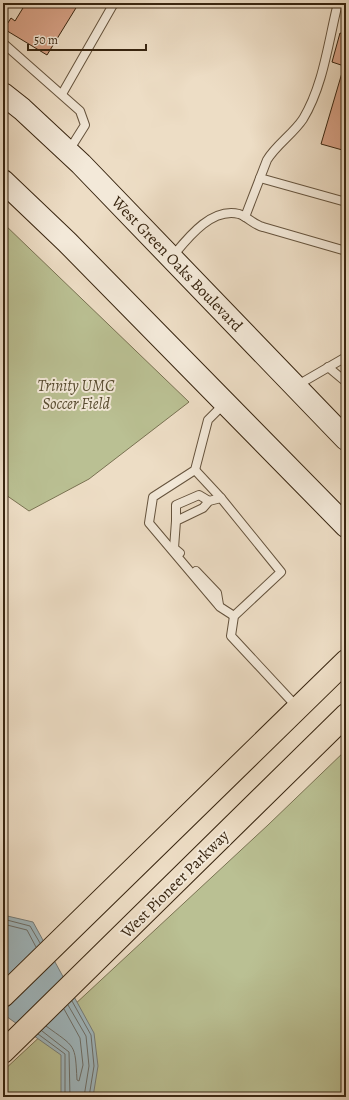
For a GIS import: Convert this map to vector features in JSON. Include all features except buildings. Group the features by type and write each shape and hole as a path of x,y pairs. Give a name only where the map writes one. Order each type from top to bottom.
{"main road":[{"name":"West Green Oaks Boulevard","path":"3,94 68,152 346,439"},
{"path":"3,181 67,242 346,526"},
{"path":"3,996 346,660"},
{"name":"West Pioneer Parkway","path":"3,1052 346,715"}],"lane":[{"path":"62,94 114,3"},
{"path":"245,217 272,152 283,143 302,119 315,91 337,7 340,3"},
{"path":"3,43 80,111 85,125 68,152"},
{"path":"260,178 346,202"},
{"path":"172,258 200,226 210,220 228,214 245,217 258,226 346,251"},
{"path":"296,386 346,357"},
{"path":"328,367 346,382"},
{"path":"225,403 208,420 195,470 153,497 148,522 220,608 234,616"},
{"path":"195,470 221,498 281,572 234,616 231,636 298,708"},
{"path":"210,501 199,495 176,505 174,548 216,593 220,608"},
{"path":"176,521 203,508 210,501 221,498"}],"green space":[{"name":"Trinity UMC Soccer Field","path":"3,223 189,402 89,479 29,511 3,493"},
{"path":"346,750 346,1097 3,1097 3,1071 268,825"}],"water":[{"path":"3,915 33,922 94,1033 98,1066 93,1097 61,1097 61,1055 3,1014"}]}
